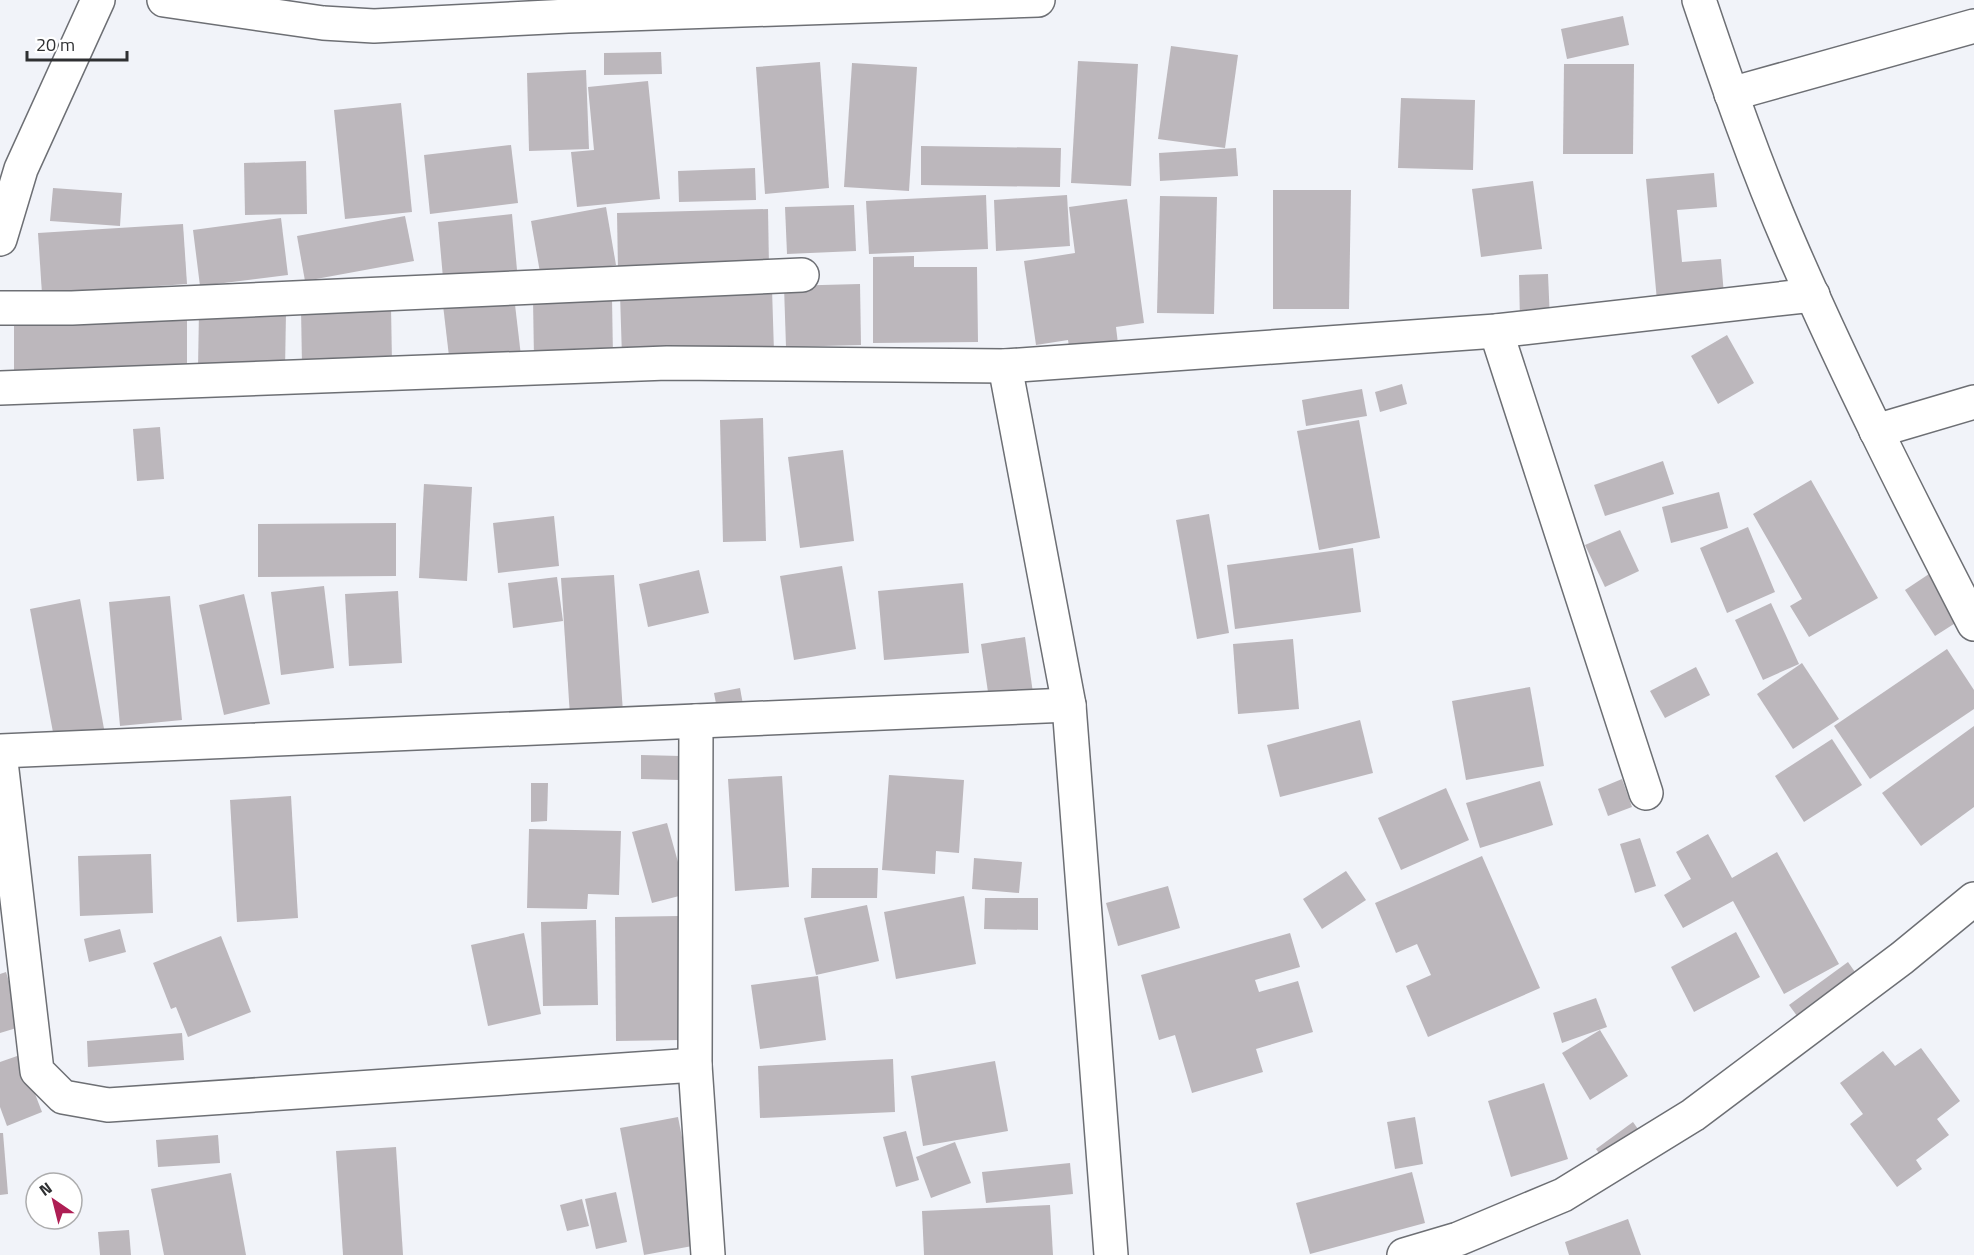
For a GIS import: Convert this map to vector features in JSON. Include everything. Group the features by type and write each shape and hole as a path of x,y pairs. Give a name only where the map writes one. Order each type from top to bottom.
{"street":[{"path":"0,239 10,167 98,0"},
{"path":"164,0 322,22 374,26 569,8 1038,0"},
{"path":"1699,0 1731,94 1790,246 1876,431 1974,624"},
{"path":"1731,94 1974,26"},
{"path":"0,308 72,308 802,275"},
{"path":"0,388 667,363 1005,366 1496,331 1813,295"},
{"path":"1496,331 1646,794"},
{"path":"1005,366 1069,705 1111,1255"},
{"path":"1876,431 1974,402"},
{"path":"695,1065 108,1106 63,1097 37,1071 0,752 1069,705"},
{"path":"696,721 695,1065 708,1255"},
{"path":"1404,1255 1458,1239 1563,1195 1693,1115 1902,958 1974,898"}],"building":[{"path":"1623,16 1629,45 1567,59 1561,29"},
{"path":"1171,46 1238,55 1225,148 1158,139"},
{"path":"661,52 662,74 604,75 604,53"},
{"path":"1078,61 1138,64 1131,186 1071,183"},
{"path":"820,62 829,188 765,194 756,67"},
{"path":"852,63 917,67 909,191 844,187"},
{"path":"1564,64 1634,64 1633,154 1563,154"},
{"path":"586,70 589,149 529,151 527,73"},
{"path":"648,81 660,199 577,207 571,152 594,150 588,87"},
{"path":"1401,98 1475,100 1473,170 1398,168"},
{"path":"401,103 412,212 345,219 334,110"},
{"path":"511,145 518,203 430,214 424,155"},
{"path":"921,146 1061,148 1060,187 921,185"},
{"path":"1236,148 1238,176 1160,181 1159,153"},
{"path":"306,161 307,214 245,215 244,163"},
{"path":"755,168 756,200 679,202 678,171"},
{"path":"1714,173 1717,207 1677,210 1682,262 1721,259 1724,295 1657,301 1646,179"},
{"path":"1533,181 1542,249 1481,257 1472,189"},
{"path":"53,188 122,193 120,226 50,221"},
{"path":"1273,190 1351,190 1349,309 1273,309"},
{"path":"986,195 988,249 869,254 866,201"},
{"path":"1067,195 1070,246 996,251 994,200"},
{"path":"1160,196 1217,197 1214,314 1157,313"},
{"path":"1127,199 1144,323 1116,327 1119,352 1071,359 1068,340 1036,345 1024,261 1075,253 1069,207"},
{"path":"854,205 856,251 787,254 785,207"},
{"path":"606,207 616,265 541,278 531,221"},
{"path":"768,209 769,267 618,270 617,213"},
{"path":"512,214 517,270 443,278 438,222"},
{"path":"405,216 414,261 305,281 297,236"},
{"path":"281,218 288,275 200,286 193,230"},
{"path":"183,224 187,284 42,294 38,233"},
{"path":"914,256 914,267 977,267 978,342 873,343 873,257"},
{"path":"1548,274 1550,321 1520,321 1519,275"},
{"path":"860,284 861,345 786,347 784,286"},
{"path":"772,289 774,352 622,357 620,294"},
{"path":"514,296 521,356 450,365 443,305"},
{"path":"612,298 613,358 534,359 533,299"},
{"path":"391,306 392,364 302,366 301,308"},
{"path":"199,311 286,312 285,370 198,368"},
{"path":"14,316 187,316 187,373 14,374"},
{"path":"1727,335 1754,383 1718,404 1691,356"},
{"path":"1402,384 1407,404 1380,412 1375,392"},
{"path":"1362,389 1367,416 1306,426 1302,400"},
{"path":"763,418 766,541 723,542 720,420"},
{"path":"1359,420 1380,538 1319,550 1297,431"},
{"path":"160,427 164,479 137,481 133,429"},
{"path":"843,450 854,541 800,548 788,457"},
{"path":"1663,461 1674,494 1605,516 1594,485"},
{"path":"1811,480 1878,598 1809,637 1790,606 1802,599 1753,514"},
{"path":"424,484 472,487 467,581 419,578"},
{"path":"1719,492 1728,528 1671,543 1662,507"},
{"path":"1209,514 1229,633 1197,639 1176,520"},
{"path":"554,516 559,566 498,573 493,523"},
{"path":"396,523 396,576 258,577 258,524"},
{"path":"1748,527 1775,592 1727,613 1700,548"},
{"path":"1620,530 1639,571 1605,587 1585,545"},
{"path":"1353,548 1361,612 1235,629 1227,565"},
{"path":"842,566 856,649 794,660 780,576"},
{"path":"1938,568 1968,615 1935,636 1905,590"},
{"path":"699,570 709,613 648,627 639,584"},
{"path":"614,575 623,713 570,716 561,578"},
{"path":"557,577 563,621 513,628 508,583"},
{"path":"963,583 969,653 884,660 878,591"},
{"path":"324,586 334,668 281,675 271,592"},
{"path":"398,591 402,663 349,666 345,594"},
{"path":"244,594 270,704 224,715 199,605"},
{"path":"170,596 182,720 120,726 109,602"},
{"path":"80,599 105,734 55,743 30,609"},
{"path":"1771,603 1799,664 1763,680 1735,620"},
{"path":"1025,637 1033,693 989,699 981,644"},
{"path":"1293,639 1299,709 1238,714 1233,644"},
{"path":"1947,649 1974,690 1974,709 1870,779 1834,726"},
{"path":"1802,663 1839,719 1793,749 1757,694"},
{"path":"1696,667 1710,695 1665,718 1650,691"},
{"path":"1530,687 1544,766 1466,780 1452,701"},
{"path":"740,688 744,710 718,714 714,693"},
{"path":"1360,720 1373,773 1280,797 1267,745"},
{"path":"1974,726 1974,807 1921,846 1882,793"},
{"path":"1832,739 1862,785 1804,822 1775,776"},
{"path":"641,755 680,756 680,780 641,779"},
{"path":"889,775 964,780 959,853 936,851 935,874 882,870"},
{"path":"782,776 789,887 735,891 728,779"},
{"path":"1622,779 1632,807 1608,816 1598,789"},
{"path":"1540,781 1553,825 1480,848 1466,803"},
{"path":"531,783 548,783 547,821 531,822"},
{"path":"1446,788 1469,840 1401,870 1378,818"},
{"path":"291,796 298,918 237,922 230,800"},
{"path":"667,823 687,894 652,903 632,832"},
{"path":"529,829 621,831 619,895 588,894 587,909 527,908"},
{"path":"1708,834 1732,878 1777,852 1839,964 1784,994 1733,901 1683,928 1664,895 1691,879 1676,852"},
{"path":"1640,838 1656,886 1635,893 1620,844"},
{"path":"151,854 153,913 80,916 78,856"},
{"path":"1482,856 1540,988 1428,1037 1406,986 1431,975 1417,944 1396,953 1375,903"},
{"path":"974,858 1022,862 1019,893 972,889"},
{"path":"812,868 878,868 877,898 811,898"},
{"path":"1346,871 1366,900 1322,929 1303,899"},
{"path":"1168,886 1180,928 1118,946 1106,903"},
{"path":"964,896 976,964 896,979 884,912"},
{"path":"985,898 1038,898 1038,930 984,929"},
{"path":"867,905 879,961 816,975 804,918"},
{"path":"679,916 681,1040 616,1041 615,917"},
{"path":"596,920 598,1005 543,1006 541,922"},
{"path":"120,929 126,952 89,962 84,939"},
{"path":"1736,932 1760,977 1694,1012 1671,967"},
{"path":"524,933 541,1014 488,1026 471,945"},
{"path":"1290,933 1300,967 1255,980 1259,992 1298,981 1313,1032 1256,1049 1263,1072 1192,1093 1175,1035 1159,1040 1141,975"},
{"path":"221,936 251,1012 188,1037 176,1007 171,1009 153,963"},
{"path":"1848,962 1862,982 1803,1024 1789,1005"},
{"path":"6,972 23,1026 0,1033 0,974"},
{"path":"818,976 826,1040 760,1049 751,985"},
{"path":"1596,998 1607,1027 1562,1043 1553,1013"},
{"path":"1600,1030 1628,1076 1590,1100 1562,1053"},
{"path":"182,1033 184,1060 88,1067 87,1041"},
{"path":"1921,1048 1960,1101 1937,1119 1949,1135 1916,1160 1922,1169 1897,1187 1850,1124 1863,1114 1840,1083 1883,1051 1895,1066"},
{"path":"20,1055 42,1112 7,1126 0,1107 0,1062"},
{"path":"893,1059 895,1112 760,1118 758,1066"},
{"path":"995,1061 1008,1131 923,1146 911,1076"},
{"path":"1544,1083 1568,1159 1511,1177 1488,1101"},
{"path":"678,1117 703,1244 644,1255 620,1128"},
{"path":"1415,1117 1423,1164 1395,1169 1387,1122"},
{"path":"1633,1122 1645,1139 1608,1166 1596,1149"},
{"path":"906,1131 919,1180 896,1187 883,1137"},
{"path":"0,1133 3,1133 8,1194 0,1195"},
{"path":"218,1135 220,1163 158,1167 156,1140"},
{"path":"955,1142 971,1183 931,1198 916,1157"},
{"path":"396,1147 403,1255 343,1255 336,1151"},
{"path":"1070,1163 1073,1194 986,1203 982,1172"},
{"path":"1412,1172 1425,1223 1310,1254 1296,1203"},
{"path":"231,1173 246,1255 164,1255 151,1189"},
{"path":"616,1192 627,1242 596,1249 585,1199"},
{"path":"582,1199 589,1226 567,1231 560,1205"},
{"path":"1050,1205 1053,1255 924,1255 922,1211"},
{"path":"1628,1219 1641,1255 1569,1255 1565,1242"},
{"path":"129,1230 131,1255 100,1255 98,1232"}]}
